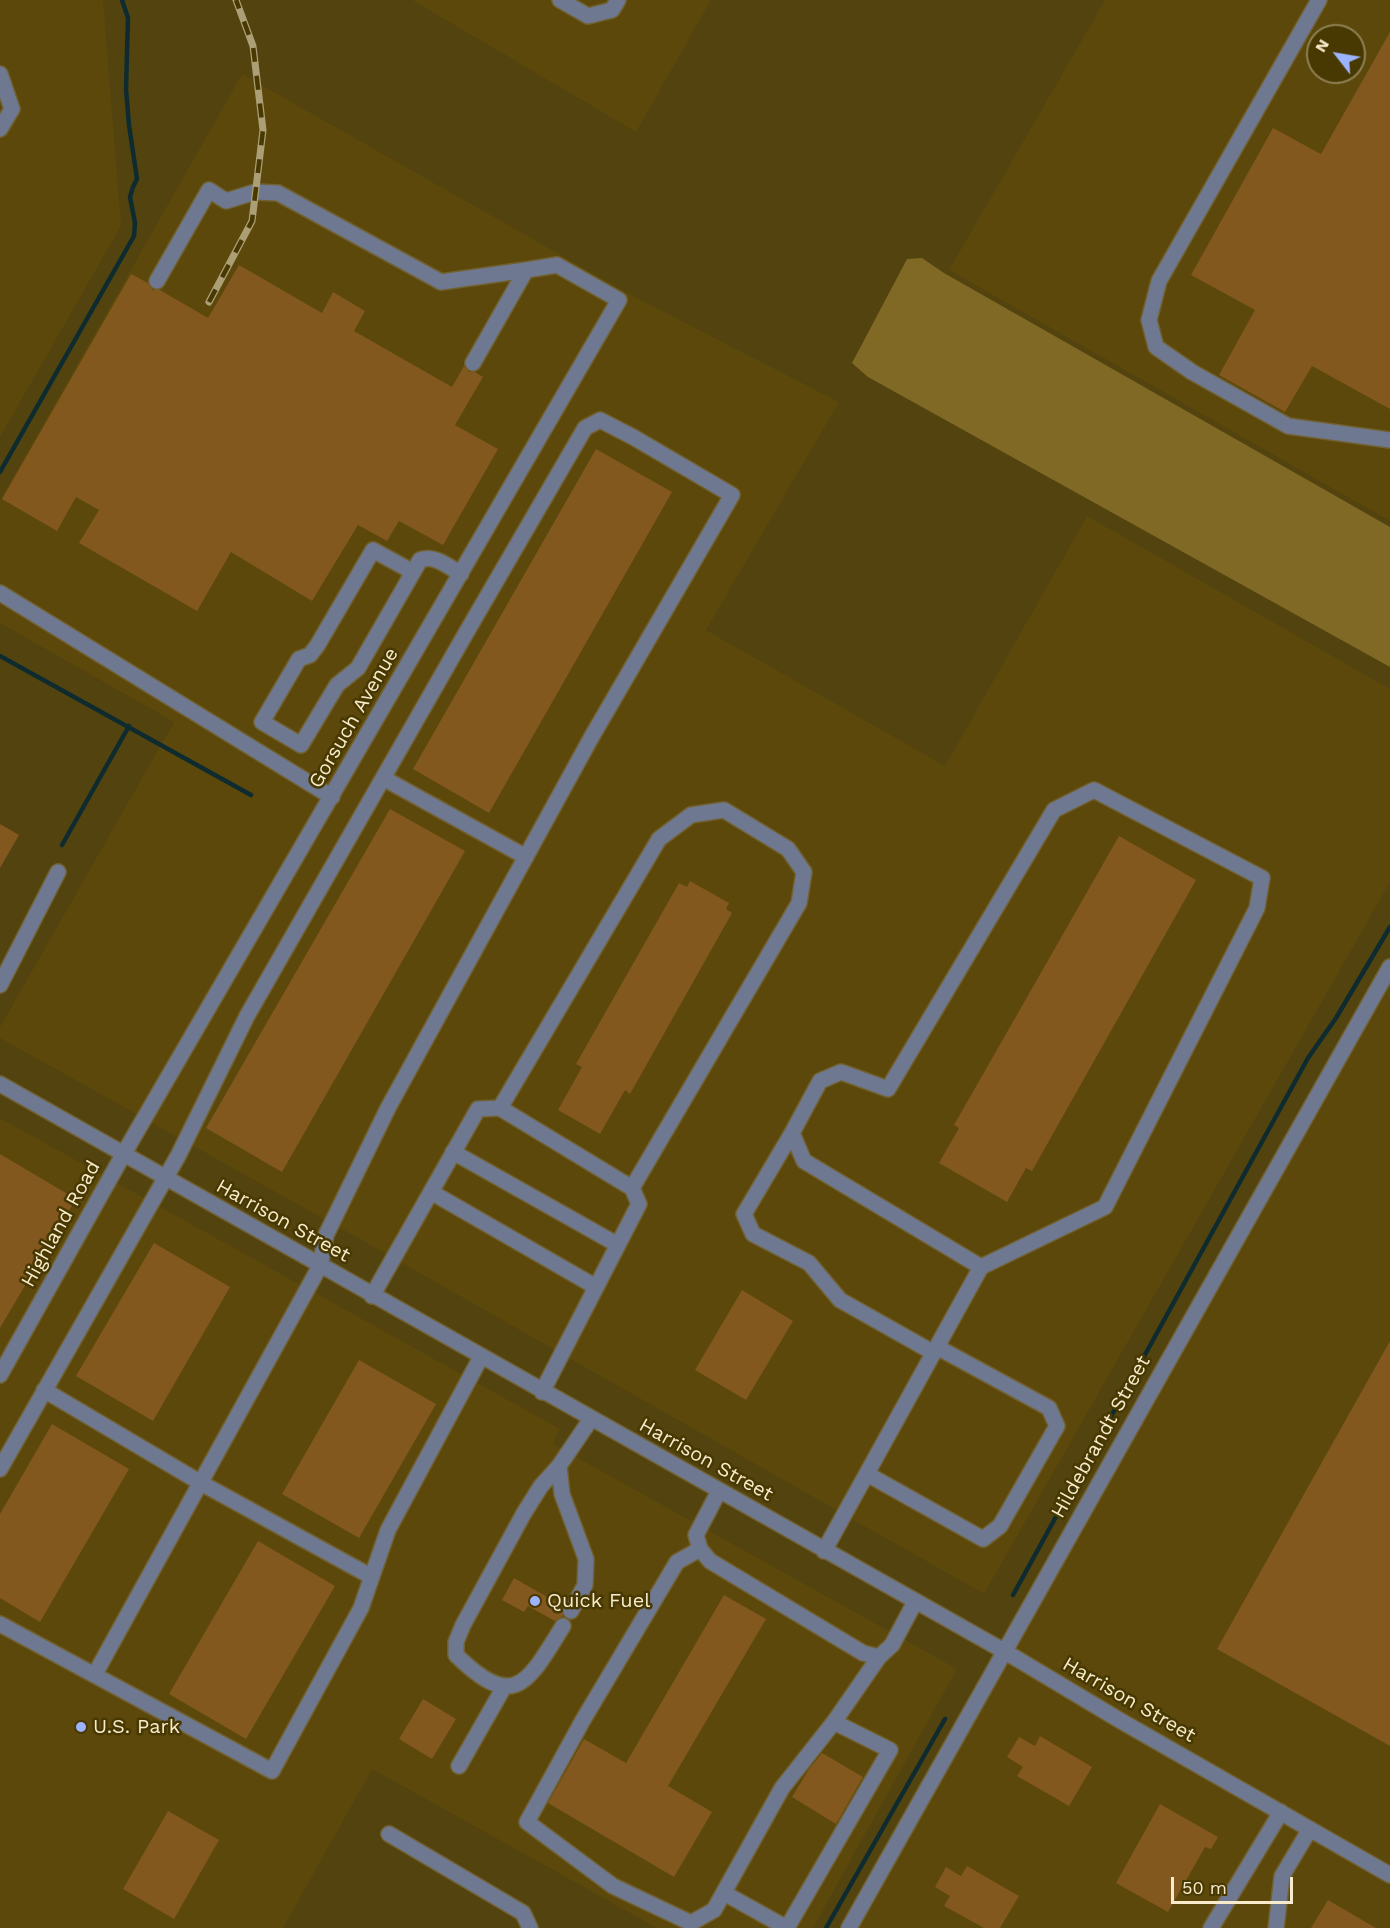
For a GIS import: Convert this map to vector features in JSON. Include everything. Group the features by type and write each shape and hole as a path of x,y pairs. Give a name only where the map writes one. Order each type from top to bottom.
{"street":[{"path":"560,0 588,16 612,10 618,0"},
{"path":"1319,0 1159,281 1149,320 1156,347 1192,372 1288,426 1390,440"},
{"path":"0,74 12,109 0,129"},
{"path":"157,281 209,190 226,201 255,192 278,193 441,282 526,270"},
{"name":"Gorsuch Avenue","path":"123,1155 619,300 557,265 526,270"},
{"path":"473,363 526,270"},
{"path":"0,1469 165,1179 247,1016 585,428 600,420 633,436 732,495 591,738 388,1108 326,1235 320,1266 95,1674"},
{"path":"412,572 373,550 317,646 310,655 299,659 262,722 301,745 336,685 358,668 420,560 426,557 433,559 461,574"},
{"path":"0,593 332,797"},
{"path":"382,778 525,857"},
{"path":"824,1551 936,1350 981,1267 1105,1207 1257,908 1262,878 1094,790 1054,810 888,1089 842,1072 820,1081 744,1214 753,1234 809,1263 840,1300 936,1350 1049,1408 1057,1426 1000,1526 983,1539 867,1474"},
{"path":"500,1108 659,839 691,815 724,810 788,849 804,872 800,903 632,1188"},
{"path":"0,985 58,872"},
{"name":"Hildebrandt Street","path":"849,1928 1390,967"},
{"name":"Harrison Street","path":"0,1084 1004,1652 1390,1875"},
{"path":"372,1296 478,1109 500,1108 632,1188 639,1204 542,1392"},
{"path":"792,1133 804,1161 981,1267"},
{"path":"453,1152 618,1245"},
{"name":"Highland Road","path":"0,1376 123,1155"},
{"path":"431,1192 596,1287"},
{"path":"0,1624 272,1771 361,1608 388,1530 481,1357"},
{"path":"44,1390 201,1483 372,1577"},
{"path":"563,1626 538,1666 521,1683 504,1687 485,1680 456,1655 456,1642 463,1625 524,1513 541,1486 559,1466 591,1419"},
{"path":"559,1466 562,1494 586,1559 585,1585 571,1611"},
{"path":"719,1491 696,1535 699,1549 710,1561 863,1653 879,1657"},
{"path":"699,1549 677,1562 583,1720 527,1822 613,1886 691,1923 714,1910 782,1788 834,1722 879,1657 892,1645 915,1602"},
{"path":"459,1766 504,1687"},
{"path":"723,1893 787,1928 890,1750 834,1722"},
{"path":"1211,1928 1281,1812"},
{"path":"1276,1928 1282,1876 1310,1829"},
{"path":"389,1834 524,1913 530,1928"}],"shaded area":[{"path":"0,0 103,0 121,226 0,437"},
{"path":"412,0 711,0 636,132"},
{"path":"1105,0 1390,0 1390,521 949,270"},
{"path":"242,74 633,296 839,402 706,630 945,766 1087,516 1390,689 1390,882 984,1594 358,1238 0,1038 0,1027 174,722 0,623 0,500"},
{"path":"922,258 944,273 1390,527 1390,667 868,377 852,363 907,259"},
{"path":"1390,985 1390,1928 859,1928 982,1708"},
{"path":"0,1118 560,1429 553,1444 957,1669 813,1928 657,1928 372,1769 283,1928 0,1928"}],"building":[{"path":"1390,32 1390,409 1312,366 1285,412 1219,375 1255,310 1191,275 1273,128 1321,154 1361,84 1366,84 1366,74"},
{"path":"239,265 322,313 333,292 365,311 354,331 452,387 464,366 469,372 475,372 483,377 455,425 498,449 443,545 399,521 387,541 358,525 312,601 231,552 197,611 79,543 99,510 76,497 57,531 2,499 131,274 148,283 153,290 160,290 208,318"},
{"path":"596,449 672,492 489,813 413,769"},
{"path":"390,809 465,851 282,1172 206,1128"},
{"path":"0,824 19,835 0,868"},
{"path":"1119,836 1196,880 1032,1171 1026,1168 1007,1202 939,1163 959,1128 954,1125"},
{"path":"690,881 729,903 726,909 732,913 630,1094 625,1090 600,1134 558,1110 582,1067 576,1064 679,883 687,887"},
{"path":"0,1154 76,1199 0,1328"},
{"path":"154,1243 230,1287 153,1421 76,1376"},
{"path":"742,1290 793,1321 746,1400 695,1370"},
{"path":"1390,1341 1390,1746 1217,1649"},
{"path":"359,1360 436,1404 359,1538 282,1494"},
{"path":"52,1424 129,1469 40,1622 0,1598 0,1514"},
{"path":"258,1541 335,1586 246,1739 169,1694"},
{"path":"514,1578 563,1606 563,1616 555,1621 528,1606 524,1612 502,1600"},
{"path":"724,1595 766,1619 668,1786 712,1812 674,1877 548,1803 584,1739 626,1763"},
{"path":"423,1699 456,1719 432,1759 399,1739"},
{"path":"1040,1736 1092,1767 1069,1806 1017,1776 1023,1767 1007,1757 1019,1737 1035,1746"},
{"path":"822,1753 863,1777 836,1824 792,1797"},
{"path":"1160,1804 1218,1837 1211,1849 1205,1847 1168,1912 1116,1883"},
{"path":"168,1811 219,1840 174,1919 123,1889"},
{"path":"967,1866 1019,1896 1000,1928 984,1928 944,1906 950,1896 935,1887 946,1867 961,1876"},
{"path":"1328,1900 1376,1928 1311,1928"}],"waterway":[{"path":"0,472 134,236 135,223 130,197 137,179 126,89 128,18 122,0"},
{"path":"0,656 251,795"},
{"path":"62,845 129,726"},
{"path":"1013,1595 1308,1058 1336,1018 1390,927"},
{"path":"826,1928 945,1719"}],"railway":[{"path":"209,302 252,221 263,130 253,46 236,0"}],"place":[{"name":"Quick Fuel","path":"535,1601"},
{"name":"U.S. Park","path":"81,1727"}]}
